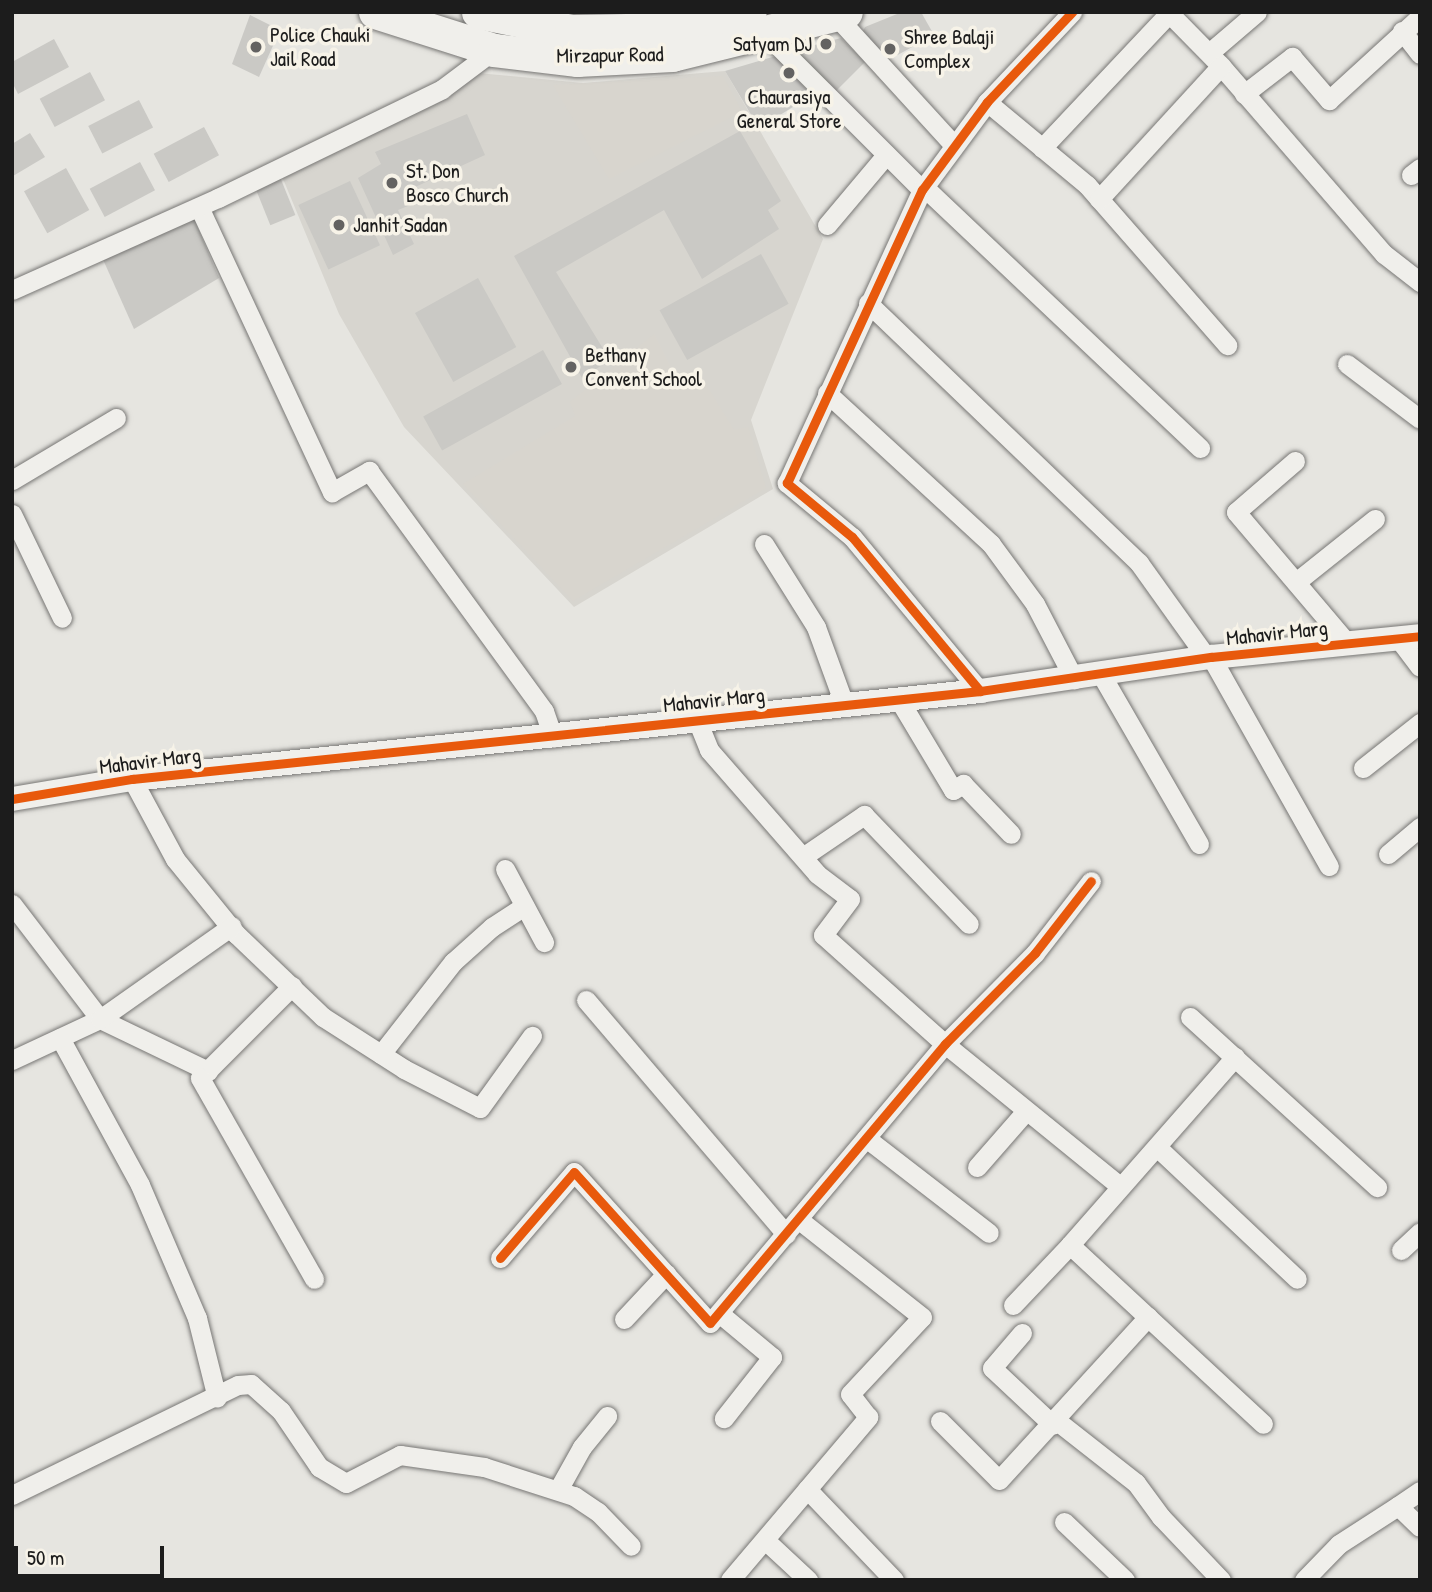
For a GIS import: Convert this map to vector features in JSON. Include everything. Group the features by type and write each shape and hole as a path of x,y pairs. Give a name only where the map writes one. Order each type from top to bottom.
{"highway":[{"name":"Mirzapur Road","path":"375,12 494,50 577,60 672,55 754,20"},
{"name":"Mirzapur Road","path":"478,12 571,31 627,30 841,14"}],"street":[{"path":"980,691 852,537 787,483 923,188 953,144 987,102 1072,12"},
{"path":"1099,199 1257,12"},
{"path":"1042,148 1168,13 1215,60 1384,254 1420,282"},
{"path":"841,14 953,144"},
{"path":"1244,94 1292,57 1329,100 1420,17"},
{"path":"754,20 886,155 1200,448"},
{"path":"1402,32 1420,54"},
{"path":"12,290 199,207 442,89 494,50"},
{"path":"987,102 1099,199 1227,345"},
{"path":"827,225 886,155"},
{"path":"199,207 289,409 332,492 369,471 544,711 553,737"},
{"path":"868,303 1139,563 1209,658 1329,866"},
{"path":"1347,364 1420,419"},
{"path":"827,393 990,544 1035,604 1073,679"},
{"path":"12,480 116,418"},
{"path":"1295,461 1236,512 1348,643"},
{"path":"12,514 62,618"},
{"path":"1296,582 1376,519"},
{"path":"764,544 816,627 844,704"},
{"path":"1409,637 1420,667"},
{"name":"Mahavir Marg","path":"12,799 132,779 980,691 1102,676 1209,658 1409,637"},
{"path":"1102,676 1199,844"},
{"path":"898,698 953,790 963,784 1010,834"},
{"path":"697,720 709,750 817,874 850,900 823,935 945,1044 1119,1186"},
{"path":"1363,768 1420,723"},
{"path":"132,779 175,859 232,926 323,1017 382,1054 480,1108 532,1036"},
{"path":"804,856 864,815 969,924"},
{"path":"1388,854 1420,827"},
{"path":"505,869 544,942"},
{"path":"500,1258 574,1172 710,1323 945,1044 1035,953 1091,881"},
{"path":"12,904 100,1019 208,1071"},
{"path":"382,1054 453,962 492,927 524,905"},
{"path":"12,1060 100,1019 232,926"},
{"path":"292,986 200,1078 314,1279"},
{"path":"586,1000 792,1226 922,1317 850,1394 868,1417 730,1580"},
{"path":"1190,1017 1377,1187"},
{"path":"60,1038 140,1185 197,1318 218,1398"},
{"path":"1013,1305 1070,1245 1235,1057"},
{"path":"977,1167 1026,1111"},
{"path":"866,1138 989,1233"},
{"path":"1157,1147 1297,1279"},
{"path":"1401,1250 1420,1232"},
{"path":"1070,1245 1263,1424"},
{"path":"624,1319 666,1274"},
{"path":"719,1313 772,1357 724,1418"},
{"path":"940,1421 999,1480 1055,1423 1148,1317"},
{"path":"1022,1333 992,1368 1055,1423 1136,1483 1216,1578"},
{"path":"12,1495 218,1398 238,1385 251,1384 281,1411 319,1467 346,1483 400,1455 484,1467 558,1490 598,1512 631,1546"},
{"path":"558,1490 582,1447 607,1416"},
{"path":"807,1489 894,1580"},
{"path":"1304,1580 1339,1544 1420,1490"},
{"path":"1398,1506 1420,1527"},
{"path":"1065,1522 1125,1580"},
{"path":"765,1539 808,1580"}],"shaded area":[{"name":"Bethany Convent School","path":"725,71 823,239 751,420 773,489 574,607 404,427 339,314 281,174 478,73 583,83"},
{"path":"723,76 742,112 609,179 553,85"},
{"path":"654,334 680,386 699,373 734,430 748,427 766,488 573,601 463,484 575,416 570,402"}],"building":[{"name":"Shree Balaji Complex","path":"902,12 921,12 934,35 883,63 861,35 865,27"},
{"name":"Police Chauki Jail Road","path":"250,15 280,30 259,77 232,64"},
{"path":"841,38 865,62 831,96 788,52"},
{"path":"54,39 69,67 18,94 12,82 12,62"},
{"path":"776,56 812,95 759,128 725,71"},
{"path":"90,72 105,100 55,127 40,99"},
{"path":"139,100 153,128 102,153 88,126"},
{"name":"St. Don Bosco Church","path":"467,114 485,155 413,188 418,202 398,210 414,244 393,255 358,178 381,164 375,152"},
{"path":"204,127 219,155 169,182 154,154"},
{"path":"740,131 781,201 768,210 779,229 702,279 664,210 556,272 610,360 582,378 514,256"},
{"path":"30,133 45,157 13,176 12,144"},
{"path":"140,162 155,190 105,217 90,189"},
{"path":"66,168 89,210 47,233 24,191"},
{"path":"280,177 295,215 270,225 255,187"},
{"name":"Janhit Sadan","path":"350,181 380,245 328,269 298,205"},
{"path":"192,214 219,278 134,329 101,255"},
{"path":"761,254 789,304 687,360 660,310"},
{"path":"478,278 516,347 453,382 415,313"},
{"path":"543,350 562,384 442,451 423,416"}],"cycle path":[{"path":"980,691 852,537 787,483 922,190 987,102 1072,12"},
{"path":"12,799 132,779 980,691 1211,657 1420,636"},
{"path":"500,1258 574,1172 710,1323 945,1044 1035,953 1091,881"}],"place":[{"name":"Satyam DJ","path":"826,44"},
{"name":"Police Chauki Jail Road","path":"256,47"},
{"name":"Shree Balaji Complex","path":"890,49"},
{"name":"Chaurasiya General Store","path":"789,73"},
{"name":"St. Don Bosco Church","path":"392,183"},
{"name":"Janhit Sadan","path":"339,225"},
{"name":"Bethany Convent School","path":"571,367"}]}
